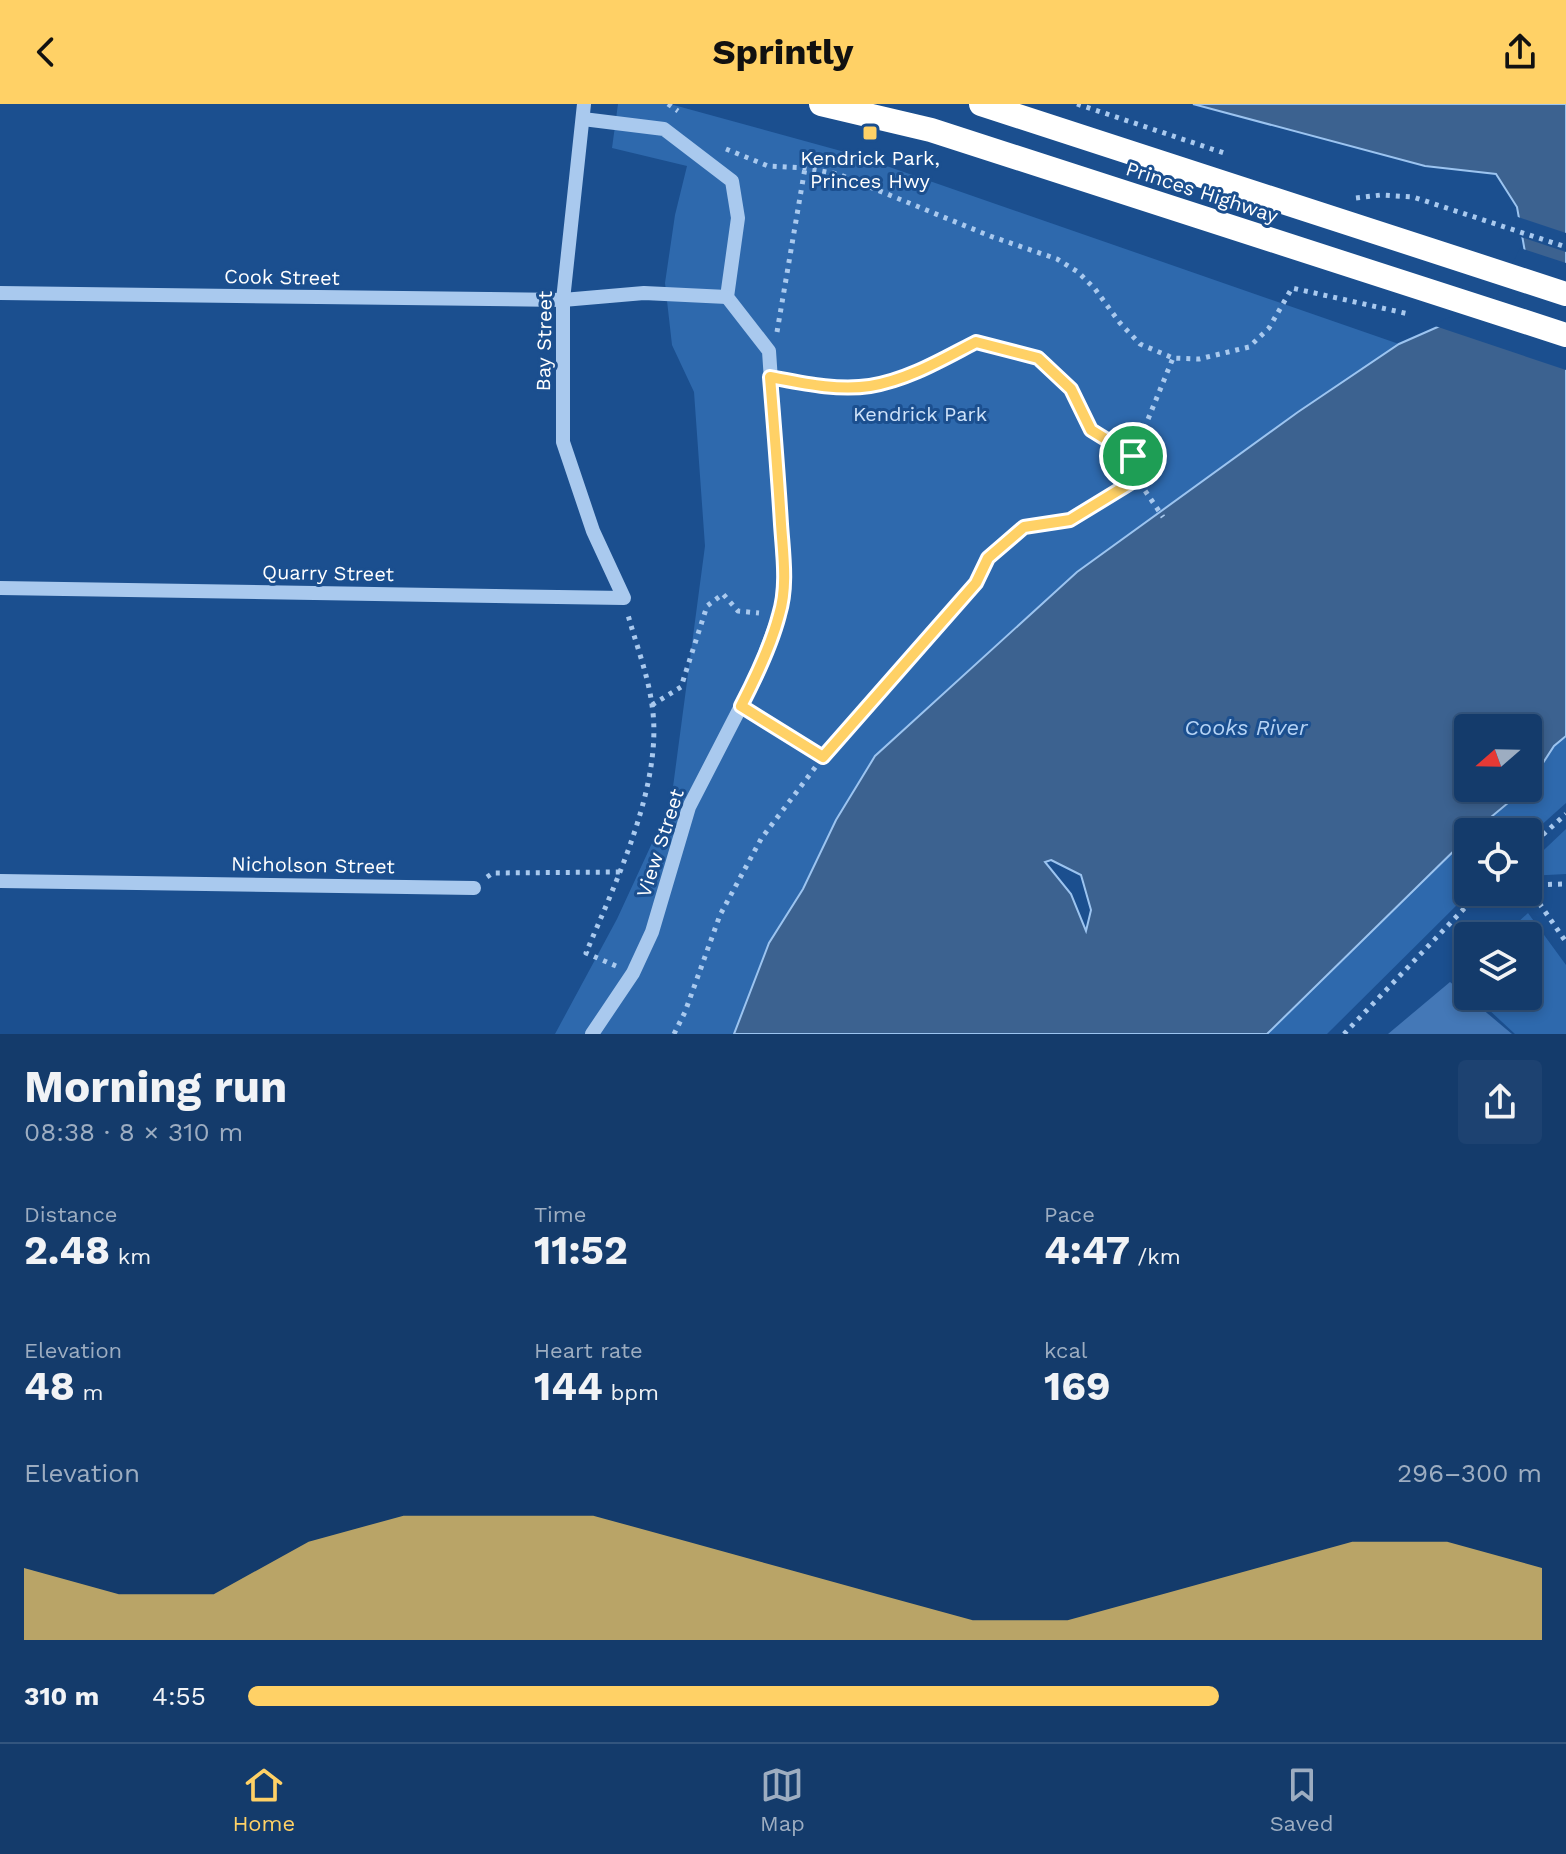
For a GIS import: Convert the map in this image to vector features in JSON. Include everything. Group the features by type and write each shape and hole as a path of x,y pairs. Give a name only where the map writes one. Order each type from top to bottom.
{"highway":[{"name":"Princes Highway","path":"821,104 931,130 1566,335"},
{"name":"Princes Highway","path":"981,104 1566,294"}],"street":[{"path":"584,112 664,129 732,181 738,218 727,297 769,351"},
{"name":"Bay Street","path":"584,112 563,300 563,442 593,531 624,598"},
{"name":"Cook Street","path":"0,293 563,300"},
{"path":"563,300 644,293 727,297"},
{"name":"View Street","path":"592,1034 633,973 652,932 689,807 757,675 779,616 783,598 783,558 769,351"},
{"name":"Quarry Street","path":"0,588 624,598"},
{"name":"Nicholson Street","path":"0,881 474,888"}],"path":[{"path":"668,104 680,113"},
{"path":"725,148 768,166 838,174 990,236 1057,259 1078,272 1140,344 1173,358 1199,359 1249,347 1269,328 1292,288 1412,314"},
{"path":"769,351 779,327 805,168"},
{"path":"1351,198 1381,195 1413,197 1566,247"},
{"path":"770,377 823,386 870,386 924,369 976,342 1038,358 1071,389 1091,430 1133,456"},
{"path":"1163,517 1137,479 1133,456 1173,358"},
{"path":"674,1034 727,903 761,839 823,757 976,583 988,558 1024,527 1070,520 1137,479"},
{"path":"652,705 681,687 707,606 723,594 738,611"},
{"path":"624,598 652,705 652,770 621,872 586,953 633,973"},
{"path":"741,706 823,757"},
{"path":"1542,835 1566,814"},
{"path":"474,888 493,873 621,872"},
{"path":"1542,885 1566,884"},
{"path":"1344,1034 1467,906"},
{"path":"1542,906 1566,942"}],"green space":[{"name":"Kendrick Park","path":"618,104 670,104 852,154 1399,344 1298,412 1077,572 875,756 836,820 803,889 769,943 734,1034 555,1034 617,919 671,802 705,546 694,392 672,345 665,283 675,215 687,166 612,148"},
{"path":"1566,736 1566,803 1542,824 1542,818 1490,818 1510,802 1542,802 1542,765 1554,746"},
{"path":"1566,829 1566,874 1542,875 1542,852"},
{"path":"1454,851 1456,906 1327,1034 1267,1034"},
{"path":"1528,913 1535,922 1518,922"},
{"path":"1542,932 1566,965 1566,1034 1515,1034 1489,1010 1542,1010"}],"water":[{"name":"Cooks River","path":"1193,104 1566,104 1566,736 1554,746 1542,764 1542,714 1454,714 1454,802 1509,802 1490,818 1454,818 1454,851 1267,1034 734,1034 769,943 803,889 836,820 875,756 1077,572 1298,412 1399,344 1499,300 1525,252 1517,207 1496,174 1425,166","holes":["1051,860 1081,875 1091,910 1086,931 1071,894 1045,862"]}],"pier":[{"path":"1515,216 1566,233 1566,252 1518,236"},
{"path":"1520,248 1566,263 1566,370 1432,325 1496,297"}],"building":[{"path":"1450,982 1454,985 1454,1010 1483,1010 1512,1034 1388,1034"}],"place":[{"name":"Kendrick Park, Princes Hwy","path":"870,133"}],"route":[{"path":"976,342 1038,358 1071,389 1091,430 1133,456 1137,479 1070,520 1024,527 988,558 976,583 823,757 741,706 757,675 783,598 784,572 770,377 823,386 870,386 924,369 976,342"}]}
